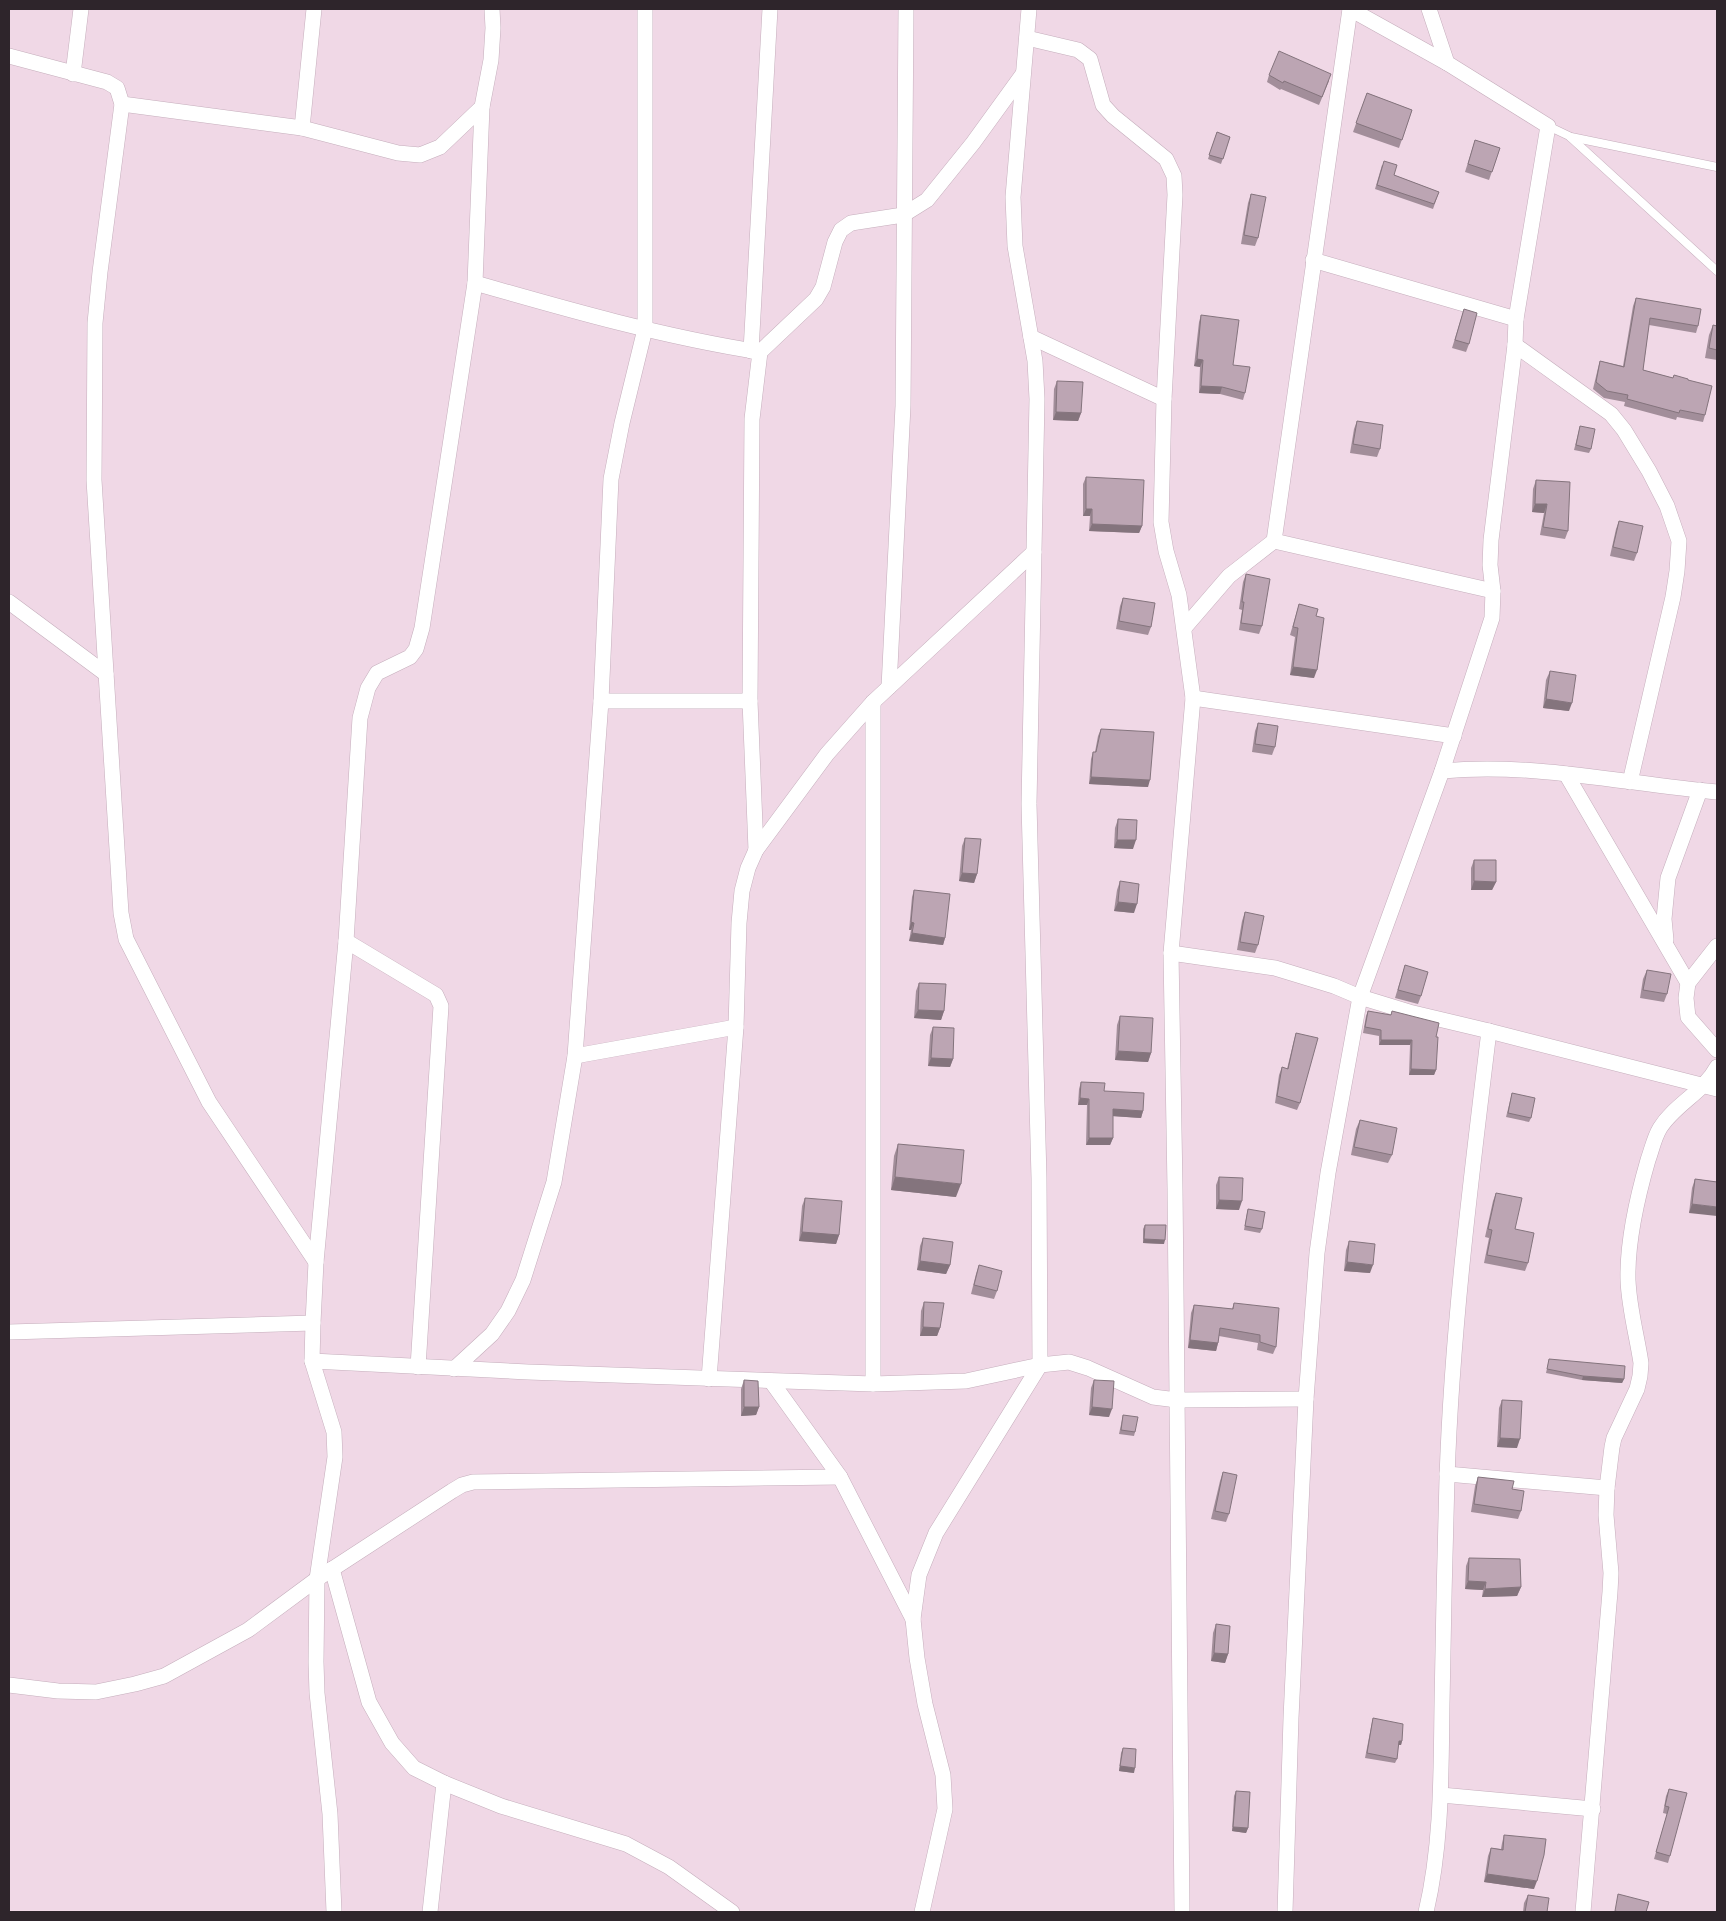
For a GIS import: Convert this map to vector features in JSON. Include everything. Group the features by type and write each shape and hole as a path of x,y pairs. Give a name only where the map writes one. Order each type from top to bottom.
{"street":[{"path":"73,74 81,9"},
{"path":"302,128 314,9"},
{"path":"334,1912 330,1814 317,1693 317,1579 335,1457 334,1432 312,1361 316,1262 346,941 360,718 368,688 377,673 410,656 416,649 422,628 475,283 482,107 491,60 492,9"},
{"path":"454,1369 492,1334 508,1311 523,1280 554,1182 575,1056 601,701 611,479 622,422 645,329 645,9"},
{"path":"756,850 750,701 752,419 770,9"},
{"path":"890,687 903,406 906,9"},
{"path":"922,1912 945,1809 943,1775 925,1704 917,1658 913,1619 919,1575 936,1533 1040,1366 1039,1178 1029,804 1036,399 1035,361 1015,246 1014,197 1029,9"},
{"path":"1185,627 1229,576 1274,541 1350,9 1447,63 1548,126 1516,319 1515,345 1491,540 1492,618 1442,771 1360,997 1322,1211 1306,1399 1285,1912"},
{"path":"1429,9 1447,63"},
{"path":"1027,38 1078,50 1090,59 1103,105 1113,116 1166,159 1174,176 1175,194 1164,400 1162,522 1166,550 1180,594 1193,698 1187,748 1171,953 1182,1912"},
{"path":"9,56 107,82 117,88 122,104 95,323 94,480 121,912 126,939 209,1102 316,1262"},
{"path":"756,352 816,299 823,287 835,242 841,230 852,223 903,215 927,200 973,143 1024,73"},
{"path":"122,104 302,128 398,153 420,155 440,147 482,107"},
{"path":"1313,260 1516,319"},
{"path":"475,283 583,314 756,352"},
{"path":"1031,337 1164,400"},
{"path":"1515,345 1611,414 1624,430 1649,471 1667,506 1678,541 1677,571 1672,597 1630,782"},
{"path":"1274,541 1493,591"},
{"path":"709,1379 736,1027 739,923 742,891 748,868 756,850 828,754 873,702 1034,552"},
{"path":"9,602 106,674"},
{"path":"1193,698 1454,736"},
{"path":"601,701 750,701"},
{"path":"873,702 873,1384"},
{"path":"1442,771 1483,768 1566,774 1717,792"},
{"path":"1566,774 1688,983"},
{"path":"1667,947 1664,919 1668,878 1700,790"},
{"path":"346,941 436,995 441,1006 418,1367"},
{"path":"1717,946 1688,983 1686,998 1688,1017 1717,1050"},
{"path":"1171,953 1275,968 1409,1012 1710,1087"},
{"path":"575,1056 736,1027"},
{"path":"1426,1912 1434,1868 1440,1795 1447,1474 1456,1330 1473,1160 1489,1031"},
{"path":"1583,1912 1610,1592 1611,1573 1606,1527 1607,1488 1614,1438 1630,1405 1640,1376 1641,1363 1628,1281 1630,1245 1642,1181 1655,1138 1660,1128 1674,1112 1710,1087 1717,1067"},
{"path":"9,1332 313,1323"},
{"path":"312,1361 454,1369 873,1384 966,1381 1069,1362 1088,1368 1153,1397 1177,1400 1306,1399"},
{"path":"771,1381 840,1477 913,1619"},
{"path":"1447,1474 1607,1488"},
{"path":"9,1685 58,1691 96,1692 164,1676 248,1630 332,1569 452,1491 462,1485 473,1482 840,1477"},
{"path":"332,1569 369,1702 392,1743 414,1768 444,1783 501,1806 626,1844 669,1867 712,1907 732,1912"},
{"path":"430,1912 444,1783"},
{"path":"1440,1795 1593,1809"}],"lane":[{"path":"1548,126 1569,136 1717,167"},
{"path":"1569,136 1717,271"}],"building":[{"path":"1279,51 1331,74 1322,97 1284,81 1283,83 1269,75"},
{"path":"1367,93 1412,110 1402,140 1356,123"},
{"path":"1217,132 1230,137 1223,159 1209,155"},
{"path":"1475,140 1500,148 1492,172 1468,164"},
{"path":"1384,161 1397,165 1394,175 1439,192 1434,204 1377,185"},
{"path":"1251,194 1266,197 1258,238 1244,235"},
{"path":"1636,298 1701,309 1698,326 1650,318 1643,370 1673,378 1674,375 1712,386 1705,415 1680,410 1679,413 1627,399 1628,395 1607,391 1596,382 1600,361 1624,367"},
{"path":"1464,309 1477,313 1469,344 1455,340"},
{"path":"1201,315 1239,320 1233,365 1250,367 1245,393 1222,387 1201,386 1203,360 1197,359"},
{"path":"1713,325 1717,326 1717,350 1709,348"},
{"path":"1057,381 1083,382 1081,413 1056,412"},
{"path":"1357,421 1383,425 1380,449 1353,444"},
{"path":"1580,426 1595,429 1591,449 1576,445"},
{"path":"1086,477 1144,480 1142,526 1092,524 1092,509 1086,509"},
{"path":"1536,480 1570,482 1568,531 1543,527 1547,504 1535,504"},
{"path":"1619,521 1643,526 1637,553 1613,547"},
{"path":"1246,574 1270,579 1262,626 1241,623"},
{"path":"1123,598 1155,603 1151,627 1119,621"},
{"path":"1299,604 1318,609 1316,616 1324,618 1317,670 1293,667 1298,628 1293,627"},
{"path":"1550,671 1576,675 1572,703 1546,699"},
{"path":"1258,723 1278,726 1275,747 1255,744"},
{"path":"1101,729 1154,732 1150,780 1091,777 1093,752 1096,752"},
{"path":"1118,819 1137,820 1136,840 1117,840"},
{"path":"965,838 981,839 977,874 962,873"},
{"path":"1474,860 1496,860 1496,882 1474,881"},
{"path":"1120,881 1139,884 1137,904 1118,902"},
{"path":"914,890 950,894 945,938 912,933 914,923 911,922"},
{"path":"1245,912 1264,916 1258,945 1240,942"},
{"path":"1405,965 1428,972 1421,996 1398,990"},
{"path":"1647,970 1671,974 1667,994 1643,990"},
{"path":"919,983 946,984 944,1011 918,1010"},
{"path":"1368,1011 1391,1015 1392,1011 1439,1023 1436,1037 1438,1037 1436,1070 1411,1069 1412,1040 1381,1040 1381,1030 1365,1027"},
{"path":"1120,1016 1153,1018 1151,1053 1118,1051"},
{"path":"933,1027 954,1028 953,1059 931,1058"},
{"path":"1296,1033 1318,1038 1300,1103 1277,1096 1282,1067 1288,1069"},
{"path":"1081,1082 1105,1083 1104,1091 1144,1093 1143,1111 1113,1109 1113,1138 1089,1138 1089,1099 1080,1098"},
{"path":"1512,1093 1535,1098 1531,1118 1508,1113"},
{"path":"1360,1120 1397,1128 1392,1155 1354,1147"},
{"path":"898,1144 964,1150 961,1184 895,1177"},
{"path":"1219,1177 1243,1178 1242,1201 1219,1200"},
{"path":"1695,1179 1717,1182 1717,1207 1692,1204"},
{"path":"1496,1193 1522,1198 1515,1229 1534,1233 1528,1263 1487,1255 1492,1230 1488,1229"},
{"path":"805,1198 842,1201 839,1235 802,1232"},
{"path":"1248,1209 1265,1212 1262,1229 1245,1226"},
{"path":"1145,1225 1166,1225 1165,1240 1144,1239"},
{"path":"923,1238 953,1242 950,1265 920,1261"},
{"path":"1349,1241 1375,1244 1373,1265 1347,1262"},
{"path":"979,1265 1002,1271 997,1291 974,1285"},
{"path":"924,1302 944,1303 940,1328 923,1327"},
{"path":"1234,1303 1279,1308 1276,1347 1260,1342 1260,1335 1220,1328 1218,1343 1190,1340 1194,1305 1233,1309"},
{"path":"1549,1359 1625,1366 1624,1379 1583,1376 1547,1369"},
{"path":"744,1380 758,1381 759,1407 744,1407"},
{"path":"1094,1380 1114,1381 1112,1409 1092,1407"},
{"path":"1502,1400 1522,1401 1520,1439 1500,1438"},
{"path":"1123,1415 1138,1417 1135,1432 1121,1430"},
{"path":"1223,1472 1237,1475 1229,1514 1215,1511"},
{"path":"1478,1477 1514,1481 1512,1489 1524,1491 1521,1511 1474,1504"},
{"path":"1469,1558 1520,1559 1521,1587 1485,1589 1486,1582 1468,1581"},
{"path":"1216,1624 1230,1626 1228,1654 1214,1653"},
{"path":"1373,1718 1403,1724 1402,1741 1399,1741 1397,1759 1367,1753"},
{"path":"1123,1748 1136,1749 1135,1768 1120,1766"},
{"path":"1669,1789 1687,1793 1670,1856 1656,1852 1669,1807 1665,1806"},
{"path":"1236,1791 1250,1792 1248,1828 1233,1827"},
{"path":"1504,1835 1546,1839 1537,1881 1487,1874 1491,1848 1503,1850"},
{"path":"1618,1894 1649,1902 1646,1912 1615,1911"},
{"path":"1528,1895 1549,1898 1547,1912 1525,1912"}]}
